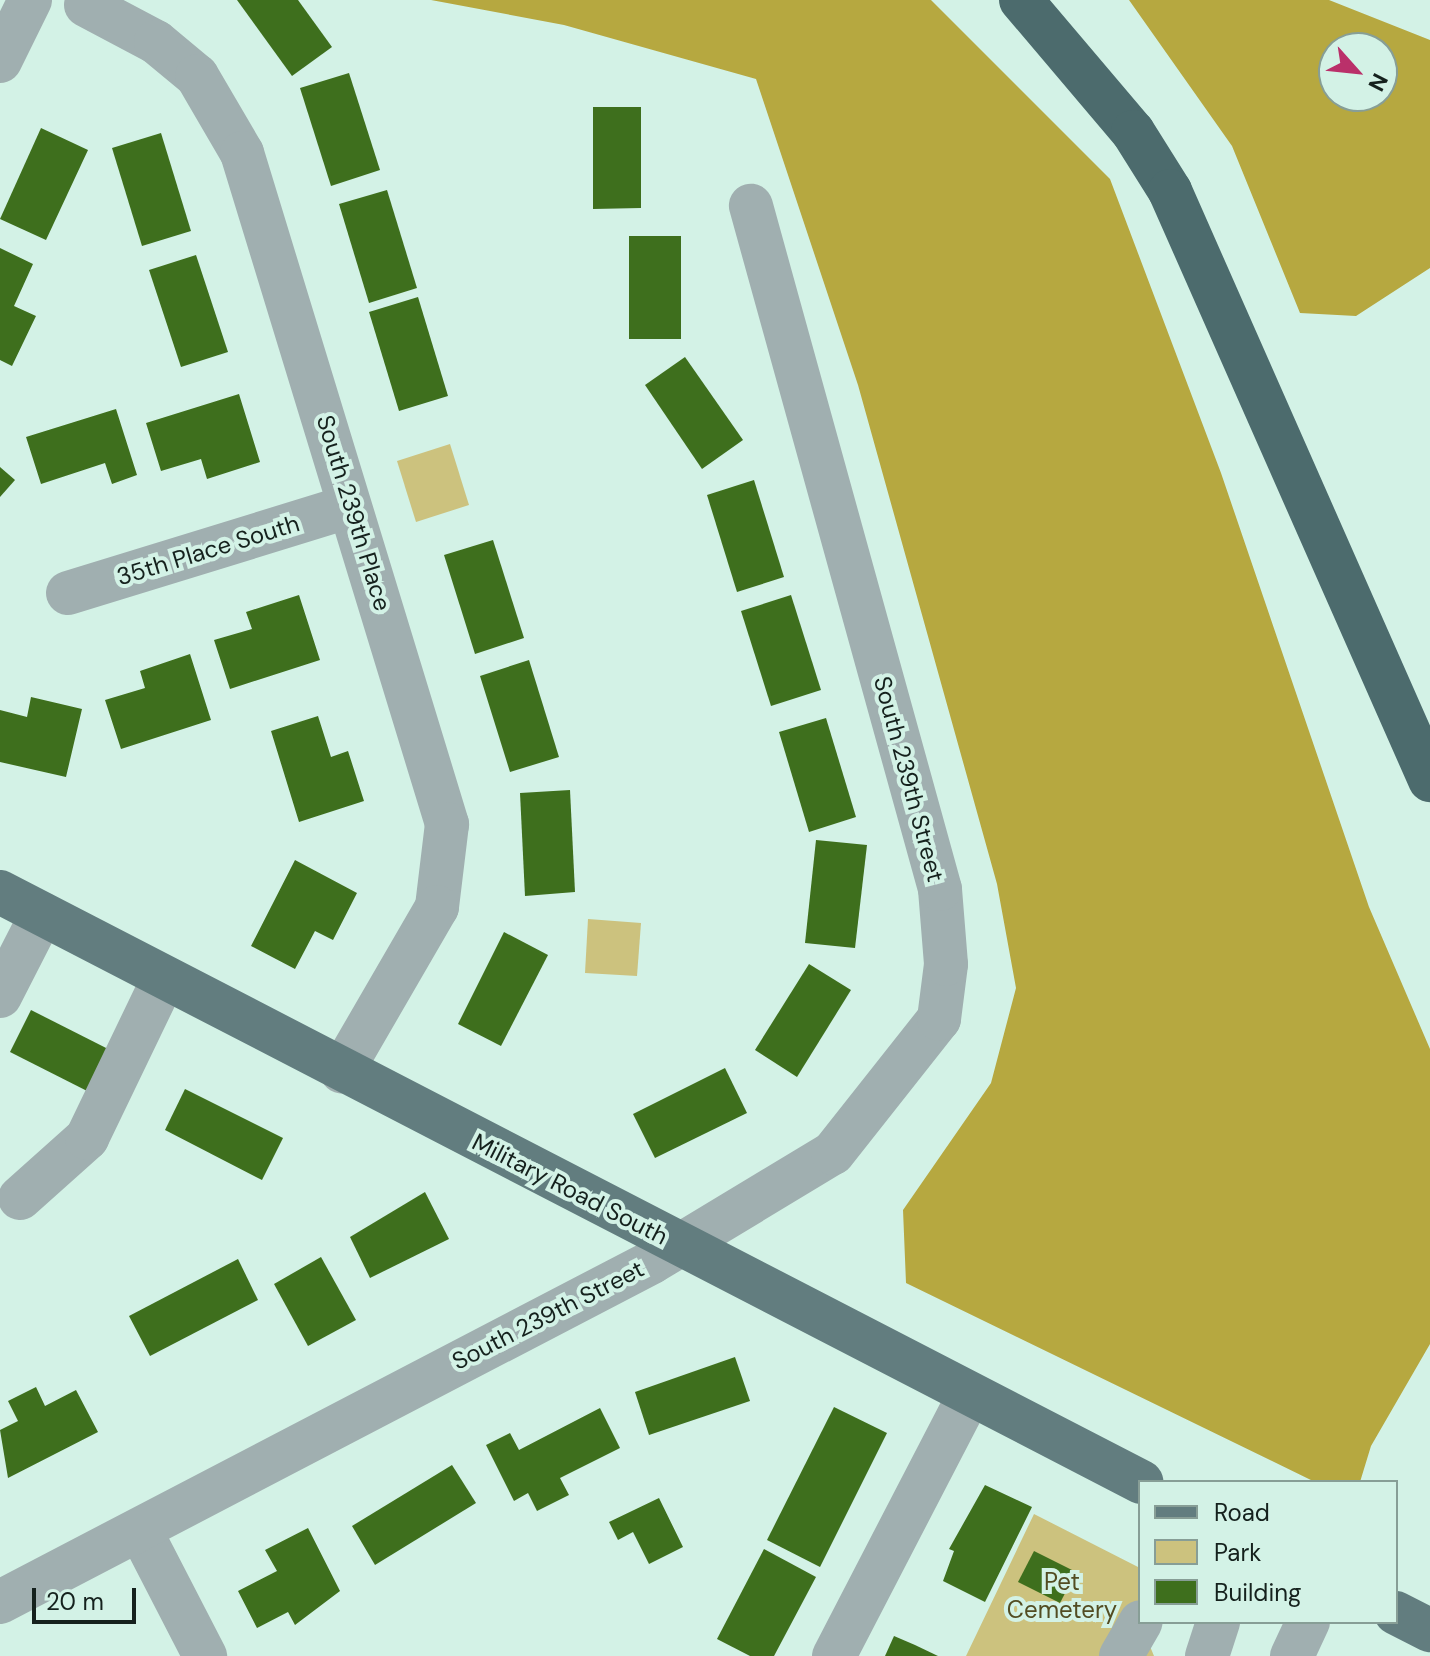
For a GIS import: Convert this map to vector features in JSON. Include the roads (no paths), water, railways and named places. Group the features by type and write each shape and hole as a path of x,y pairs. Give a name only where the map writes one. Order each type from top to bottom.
{"highway":[{"path":"1021,0 1133,132 1177,204 1430,780"}],"main road":[{"name":"Military Road South","path":"0,892 1138,1480"},
{"path":"1398,1614 1430,1630"}],"street":[{"path":"0,61 30,0"},
{"name":"South 239th Place","path":"86,5 156,42 197,76 222,111 259,192 348,507 419,720 448,850 424,936 342,1071"},
{"name":"South 239th Street","path":"0,1602 141,1532 679,1245 833,1153 939,1019 946,964 940,889 751,206"},
{"name":"35th Place South","path":"68,593 348,507"},
{"path":"0,996 42,914"},
{"path":"20,1198 87,1138 164,978"},
{"path":"834,1656 970,1394"},
{"path":"141,1532 205,1656"},
{"path":"1207,1656 1217,1624"},
{"path":"1292,1656 1307,1624"}],"park label":[{"name":"Pet Cemetery","path":"1062,1596"}]}
